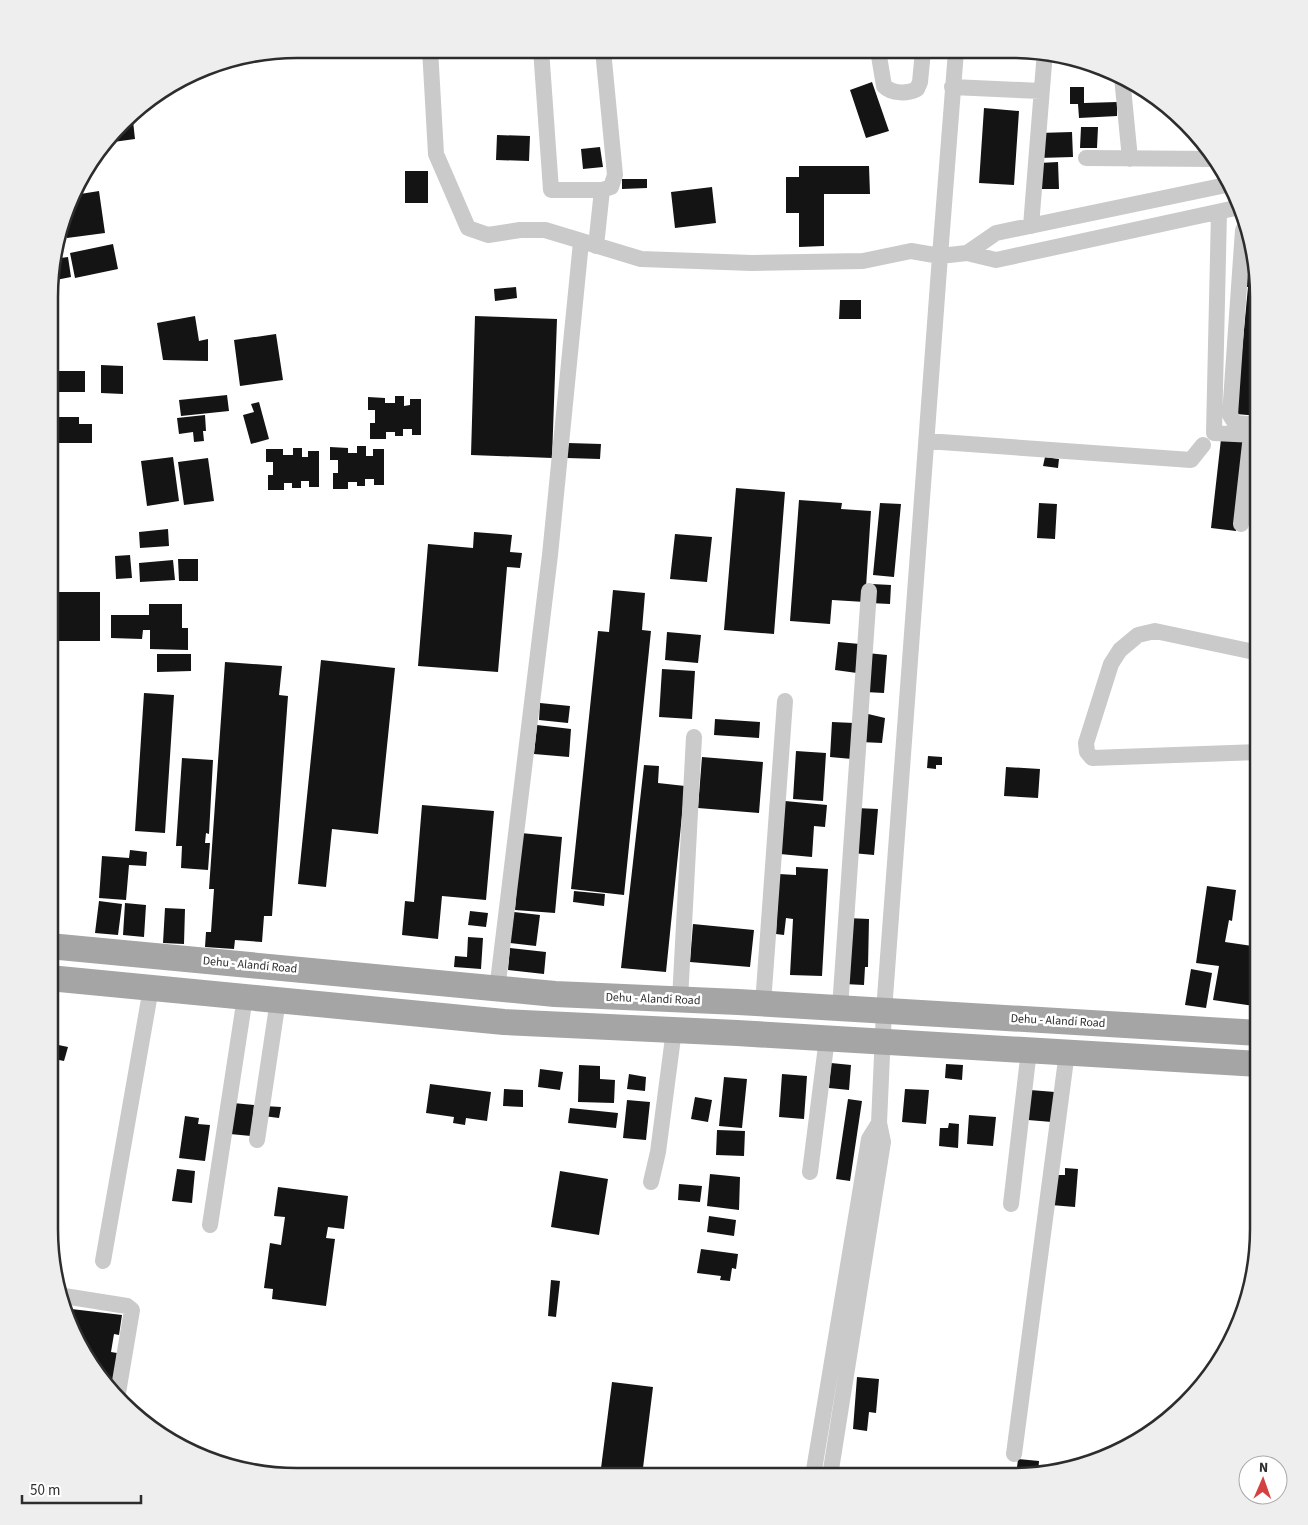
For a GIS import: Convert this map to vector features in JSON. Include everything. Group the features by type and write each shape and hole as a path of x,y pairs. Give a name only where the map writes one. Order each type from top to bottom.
{"main road":[{"name":"Dehu - Alandi Road","path":"58,947 497,990 1250,1032"},
{"path":"58,979 504,1022 827,1038 1250,1063"}],"street":[{"path":"431,58 436,154 468,228 488,235 520,230 545,230 641,259 752,263 863,261 911,251 940,256 967,253 996,260 1234,209"},
{"path":"542,58 551,190 602,190 611,187 615,175 604,58"},
{"path":"879,58 884,86 894,91 911,92 917,89 920,82 922,58"},
{"path":"815,1468 883,1142 879,1123 884,1011 955,58"},
{"path":"1031,226 1044,60"},
{"path":"1123,85 1130,159"},
{"path":"952,87 1042,91"},
{"path":"1086,158 1207,159"},
{"path":"967,253 996,233 1223,186"},
{"path":"497,990 588,244 602,190"},
{"path":"1187,194 1192,218"},
{"path":"1219,212 1214,432 1250,432"},
{"path":"1243,236 1230,415 1235,423 1250,430"},
{"path":"928,440 1191,460 1202,445"},
{"path":"1241,524 1250,465"},
{"path":"840,1008 869,591"},
{"path":"1250,651 1155,631 1138,635 1120,650 1111,664 1086,742 1087,752 1092,758 1250,752"},
{"path":"763,1004 785,701"},
{"path":"680,1000 694,737"},
{"path":"103,1261 151,988"},
{"path":"210,1224 246,997"},
{"path":"257,1140 278,1000"},
{"path":"650,1182 658,1152 674,1030"},
{"path":"810,1172 827,1038"},
{"path":"1011,1204 1029,1050"},
{"path":"1014,1454 1067,1052"},
{"path":"831,1468 862,1235"},
{"path":"67,1297 127,1306 132,1310 119,1388"}],"building":[{"path":"872,82 889,131 866,138 850,90"},
{"path":"1070,87 1084,87 1084,103 1117,102 1117,116 1079,118 1078,104 1070,104"},
{"path":"984,108 1019,111 1014,185 979,183"},
{"path":"133,122 135,139 115,142"},
{"path":"1081,127 1098,127 1097,148 1080,148"},
{"path":"1072,132 1073,157 1039,158 1039,133"},
{"path":"497,135 530,136 529,161 496,160"},
{"path":"600,147 603,167 583,169 581,149"},
{"path":"1058,162 1059,189 1040,189 1039,163"},
{"path":"799,166 869,166 870,194 824,194 824,246 799,247 799,213 786,213 786,177 799,177"},
{"path":"405,171 428,171 428,203 405,203"},
{"path":"622,179 647,179 647,188 622,189"},
{"path":"712,187 716,223 675,228 671,192"},
{"path":"99,191 105,233 67,238 70,219 81,194"},
{"path":"113,244 118,269 75,278 70,253"},
{"path":"68,257 71,277 58,280 60,265 61,258"},
{"path":"1245,274 1249,275 1250,280 1250,415 1236,414 1248,287 1244,287"},
{"path":"516,287 517,298 495,301 494,289"},
{"path":"840,300 861,300 861,319 839,319"},
{"path":"195,316 199,341 208,339 208,361 163,360 157,323"},
{"path":"475,316 557,319 552,458 471,455"},
{"path":"276,334 283,380 240,386 234,340"},
{"path":"101,365 123,366 123,394 101,393"},
{"path":"58,371 85,371 85,392 58,392"},
{"path":"227,395 229,411 181,416 179,400"},
{"path":"395,396 404,396 404,406 410,405 410,399 421,399 421,435 412,435 412,429 403,429 403,436 395,436 395,432 386,432 386,439 370,439 370,423 375,423 375,410 368,410 368,397 385,398 385,403 395,403"},
{"path":"259,402 269,439 251,444 243,415 254,412 251,404"},
{"path":"205,415 206,431 203,431 204,441 194,442 193,432 179,434 177,418"},
{"path":"58,417 79,417 79,424 92,424 92,443 58,443"},
{"path":"1221,439 1246,441 1236,531 1211,528"},
{"path":"568,443 601,444 600,459 567,458"},
{"path":"357,446 366,446 366,456 373,456 373,449 384,449 384,485 374,485 374,479 365,479 365,486 357,486 357,482 348,482 348,489 333,489 333,473 338,473 338,460 330,460 330,447 348,448 348,453 357,453"},
{"path":"293,448 302,448 302,457 308,457 308,451 319,451 319,487 309,487 309,481 301,481 301,488 292,488 292,483 284,483 284,490 268,490 268,475 273,475 273,462 266,462 266,449 283,449 283,455 293,455"},
{"path":"173,457 179,501 147,506 141,461"},
{"path":"1045,457 1059,459 1058,468 1043,466"},
{"path":"208,458 214,501 184,505 178,462"},
{"path":"1250,469 1250,500 1247,500"},
{"path":"736,488 785,492 774,634 724,630"},
{"path":"799,500 842,503 841,509 871,511 865,602 832,600 830,624 790,621"},
{"path":"880,503 901,504 894,577 873,575"},
{"path":"1039,503 1057,504 1055,539 1037,538"},
{"path":"168,529 169,546 140,548 139,532"},
{"path":"474,532 512,535 510,552 522,553 520,568 507,567 498,672 418,666 428,544 473,548"},
{"path":"675,534 712,537 707,582 670,579"},
{"path":"130,555 132,578 116,579 115,556"},
{"path":"178,559 198,559 198,581 179,581"},
{"path":"173,560 175,580 140,582 139,563"},
{"path":"872,584 891,585 890,604 870,603"},
{"path":"613,590 645,593 642,630 651,631 624,895 571,889 598,631 609,632"},
{"path":"58,592 100,592 100,641 58,641"},
{"path":"149,604 182,604 182,628 188,628 188,650 150,649 150,630 143,630 142,639 111,638 111,615 149,615"},
{"path":"667,632 701,635 698,663 665,660"},
{"path":"838,642 860,644 857,673 835,670"},
{"path":"867,653 887,655 884,693 865,692"},
{"path":"157,654 191,654 191,671 157,672"},
{"path":"321,660 395,668 378,834 332,829 326,887 298,884"},
{"path":"225,662 282,666 279,695 288,696 272,916 264,916 262,942 235,940 234,949 205,947 206,932 211,932 214,889 209,889"},
{"path":"662,669 695,671 692,719 659,717"},
{"path":"144,693 174,695 165,833 135,831"},
{"path":"540,703 570,706 568,723 539,720"},
{"path":"864,713 885,718 882,743 861,742"},
{"path":"715,719 760,722 759,738 714,735"},
{"path":"832,722 854,723 852,759 830,757"},
{"path":"537,725 571,729 569,757 534,754"},
{"path":"796,751 826,753 823,801 793,799"},
{"path":"928,756 942,757 942,765 936,765 936,769 927,768"},
{"path":"702,757 763,762 759,813 698,808"},
{"path":"182,758 213,760 209,834 206,833 205,843 210,843 208,870 181,868 182,846 176,846"},
{"path":"644,765 659,766 658,783 685,786 666,972 621,968"},
{"path":"1006,767 1040,769 1038,798 1004,796"},
{"path":"785,801 827,805 825,827 814,826 812,857 780,854"},
{"path":"422,805 494,811 486,900 442,896 438,939 402,935 405,901 414,902"},
{"path":"856,808 878,809 874,855 852,853"},
{"path":"521,833 562,837 555,913 515,910"},
{"path":"130,850 147,852 146,866 129,865 126,900 99,898 102,856 129,858"},
{"path":"796,867 828,869 822,976 790,975 793,919 786,918 784,935 776,934 779,874 796,875"},
{"path":"1207,886 1236,890 1232,921 1229,920 1225,942 1250,946 1250,1005 1213,1000 1219,966 1196,963"},
{"path":"574,891 605,894 604,906 573,902"},
{"path":"99,901 122,904 118,935 95,933"},
{"path":"125,903 146,905 144,937 123,935"},
{"path":"165,908 185,909 184,944 163,943"},
{"path":"470,911 488,913 486,927 468,925"},
{"path":"514,912 540,915 536,946 510,943"},
{"path":"847,918 869,919 868,967 865,967 864,985 844,984"},
{"path":"693,924 754,930 750,967 690,962"},
{"path":"468,937 483,938 481,969 454,967 455,956 467,957"},
{"path":"510,948 546,952 544,974 508,970"},
{"path":"1191,969 1212,973 1206,1008 1185,1005"},
{"path":"58,1045 68,1047 64,1061 58,1060"},
{"path":"831,1063 851,1065 849,1090 829,1088"},
{"path":"946,1064 963,1065 962,1080 945,1078"},
{"path":"579,1065 600,1066 600,1079 615,1080 614,1103 578,1102"},
{"path":"540,1069 563,1072 560,1090 538,1087"},
{"path":"629,1074 646,1077 645,1091 627,1089"},
{"path":"782,1074 807,1076 804,1119 779,1117"},
{"path":"724,1077 747,1079 742,1128 719,1126"},
{"path":"430,1084 491,1092 487,1121 466,1118 465,1125 453,1123 454,1117 426,1113"},
{"path":"504,1089 523,1090 523,1107 503,1106"},
{"path":"905,1089 929,1090 926,1124 902,1122"},
{"path":"1030,1090 1055,1092 1052,1122 1028,1120"},
{"path":"695,1097 712,1100 708,1122 691,1119"},
{"path":"848,1099 862,1101 850,1181 836,1179"},
{"path":"627,1100 650,1102 646,1140 623,1138"},
{"path":"233,1103 254,1105 251,1136 230,1134"},
{"path":"264,1106 281,1107 279,1118 263,1116"},
{"path":"570,1108 618,1113 616,1128 568,1123"},
{"path":"969,1115 996,1117 993,1146 967,1144"},
{"path":"185,1116 199,1118 198,1124 210,1125 205,1161 179,1158"},
{"path":"949,1123 959,1124 958,1148 939,1146 940,1128 948,1128"},
{"path":"717,1130 745,1131 744,1156 716,1155"},
{"path":"1065,1168 1078,1169 1075,1207 1051,1205 1058,1175 1065,1175"},
{"path":"177,1169 195,1171 192,1203 172,1201"},
{"path":"560,1171 608,1179 599,1235 551,1227"},
{"path":"710,1174 740,1177 739,1210 707,1206"},
{"path":"679,1184 702,1186 700,1202 678,1200"},
{"path":"278,1187 348,1196 344,1229 328,1227 326,1238 335,1239 326,1306 272,1299 273,1289 264,1288 270,1243 281,1245 285,1217 274,1216"},
{"path":"709,1216 736,1220 734,1236 707,1232"},
{"path":"701,1249 738,1254 736,1269 732,1268 730,1281 720,1280 721,1276 697,1273"},
{"path":"551,1280 560,1281 556,1317 548,1316"},
{"path":"71,1309 122,1315 119,1335 114,1334 111,1352 117,1353 113,1381 89,1348"},
{"path":"857,1377 879,1379 876,1413 869,1412 867,1431 853,1429"},
{"path":"612,1382 653,1387 643,1468 601,1468"},
{"path":"1018,1459 1039,1461 1039,1466 1017,1468"}]}
